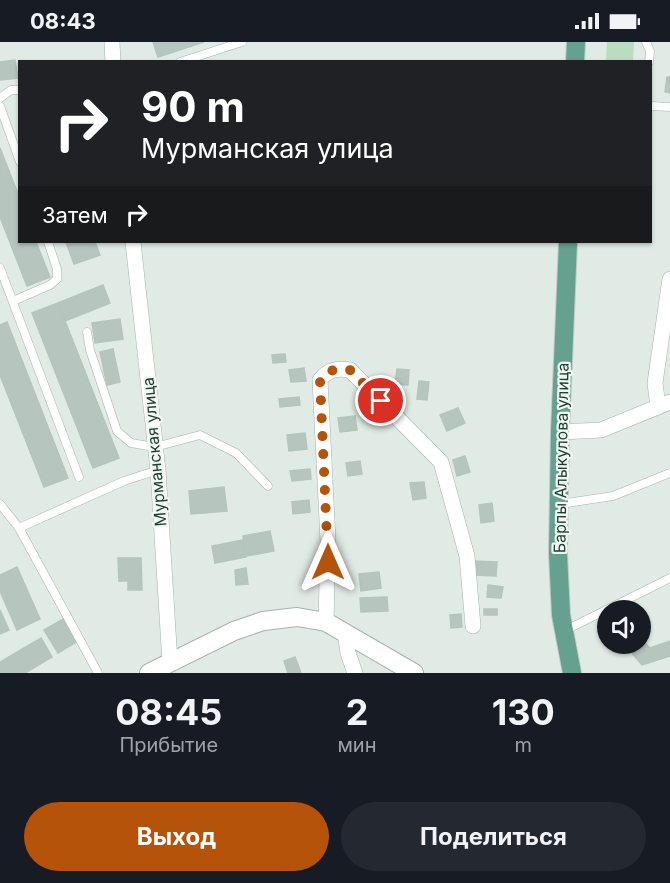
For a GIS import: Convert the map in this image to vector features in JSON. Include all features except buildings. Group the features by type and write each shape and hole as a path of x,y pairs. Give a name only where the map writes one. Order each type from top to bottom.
{"main road":[{"path":"576,42 576,60"},
{"name":"Барпы Алыкулова улица","path":"568,243 560,432 558,554 563,631 572,673"}],"street":[{"path":"112,42 113,60"},
{"name":"Мурманская улица","path":"133,243 158,470 170,663"},
{"path":"560,432 601,430 664,404 655,383 670,279"},
{"path":"327,622 328,542 320,380 324,374 342,369 350,370 441,462 467,556 473,626"},
{"path":"150,673 234,631 263,621 297,617 327,622 414,673"},
{"path":"345,632 348,652 355,673"}],"lane":[{"path":"186,60 242,42"},
{"path":"646,42 650,51 649,60"},
{"path":"0,98 11,90 18,90"},
{"path":"0,106 18,156"},
{"path":"652,106 670,107"},
{"path":"13,301 50,285 57,279 57,269 48,243"},
{"path":"0,268 79,477"},
{"path":"87,332 90,350 117,432 130,443 155,447 200,435 237,453 268,486"},
{"path":"19,528 124,481 158,470"},
{"path":"558,504 613,496 670,473"},
{"path":"0,504 2,513 19,528 98,673"},
{"path":"563,631 670,578"}],"green space":[{"path":"607,42 634,42 633,60 606,60"}],"route":[{"path":"328,562 320,380 324,374 332,370 350,370 381,401"}]}
